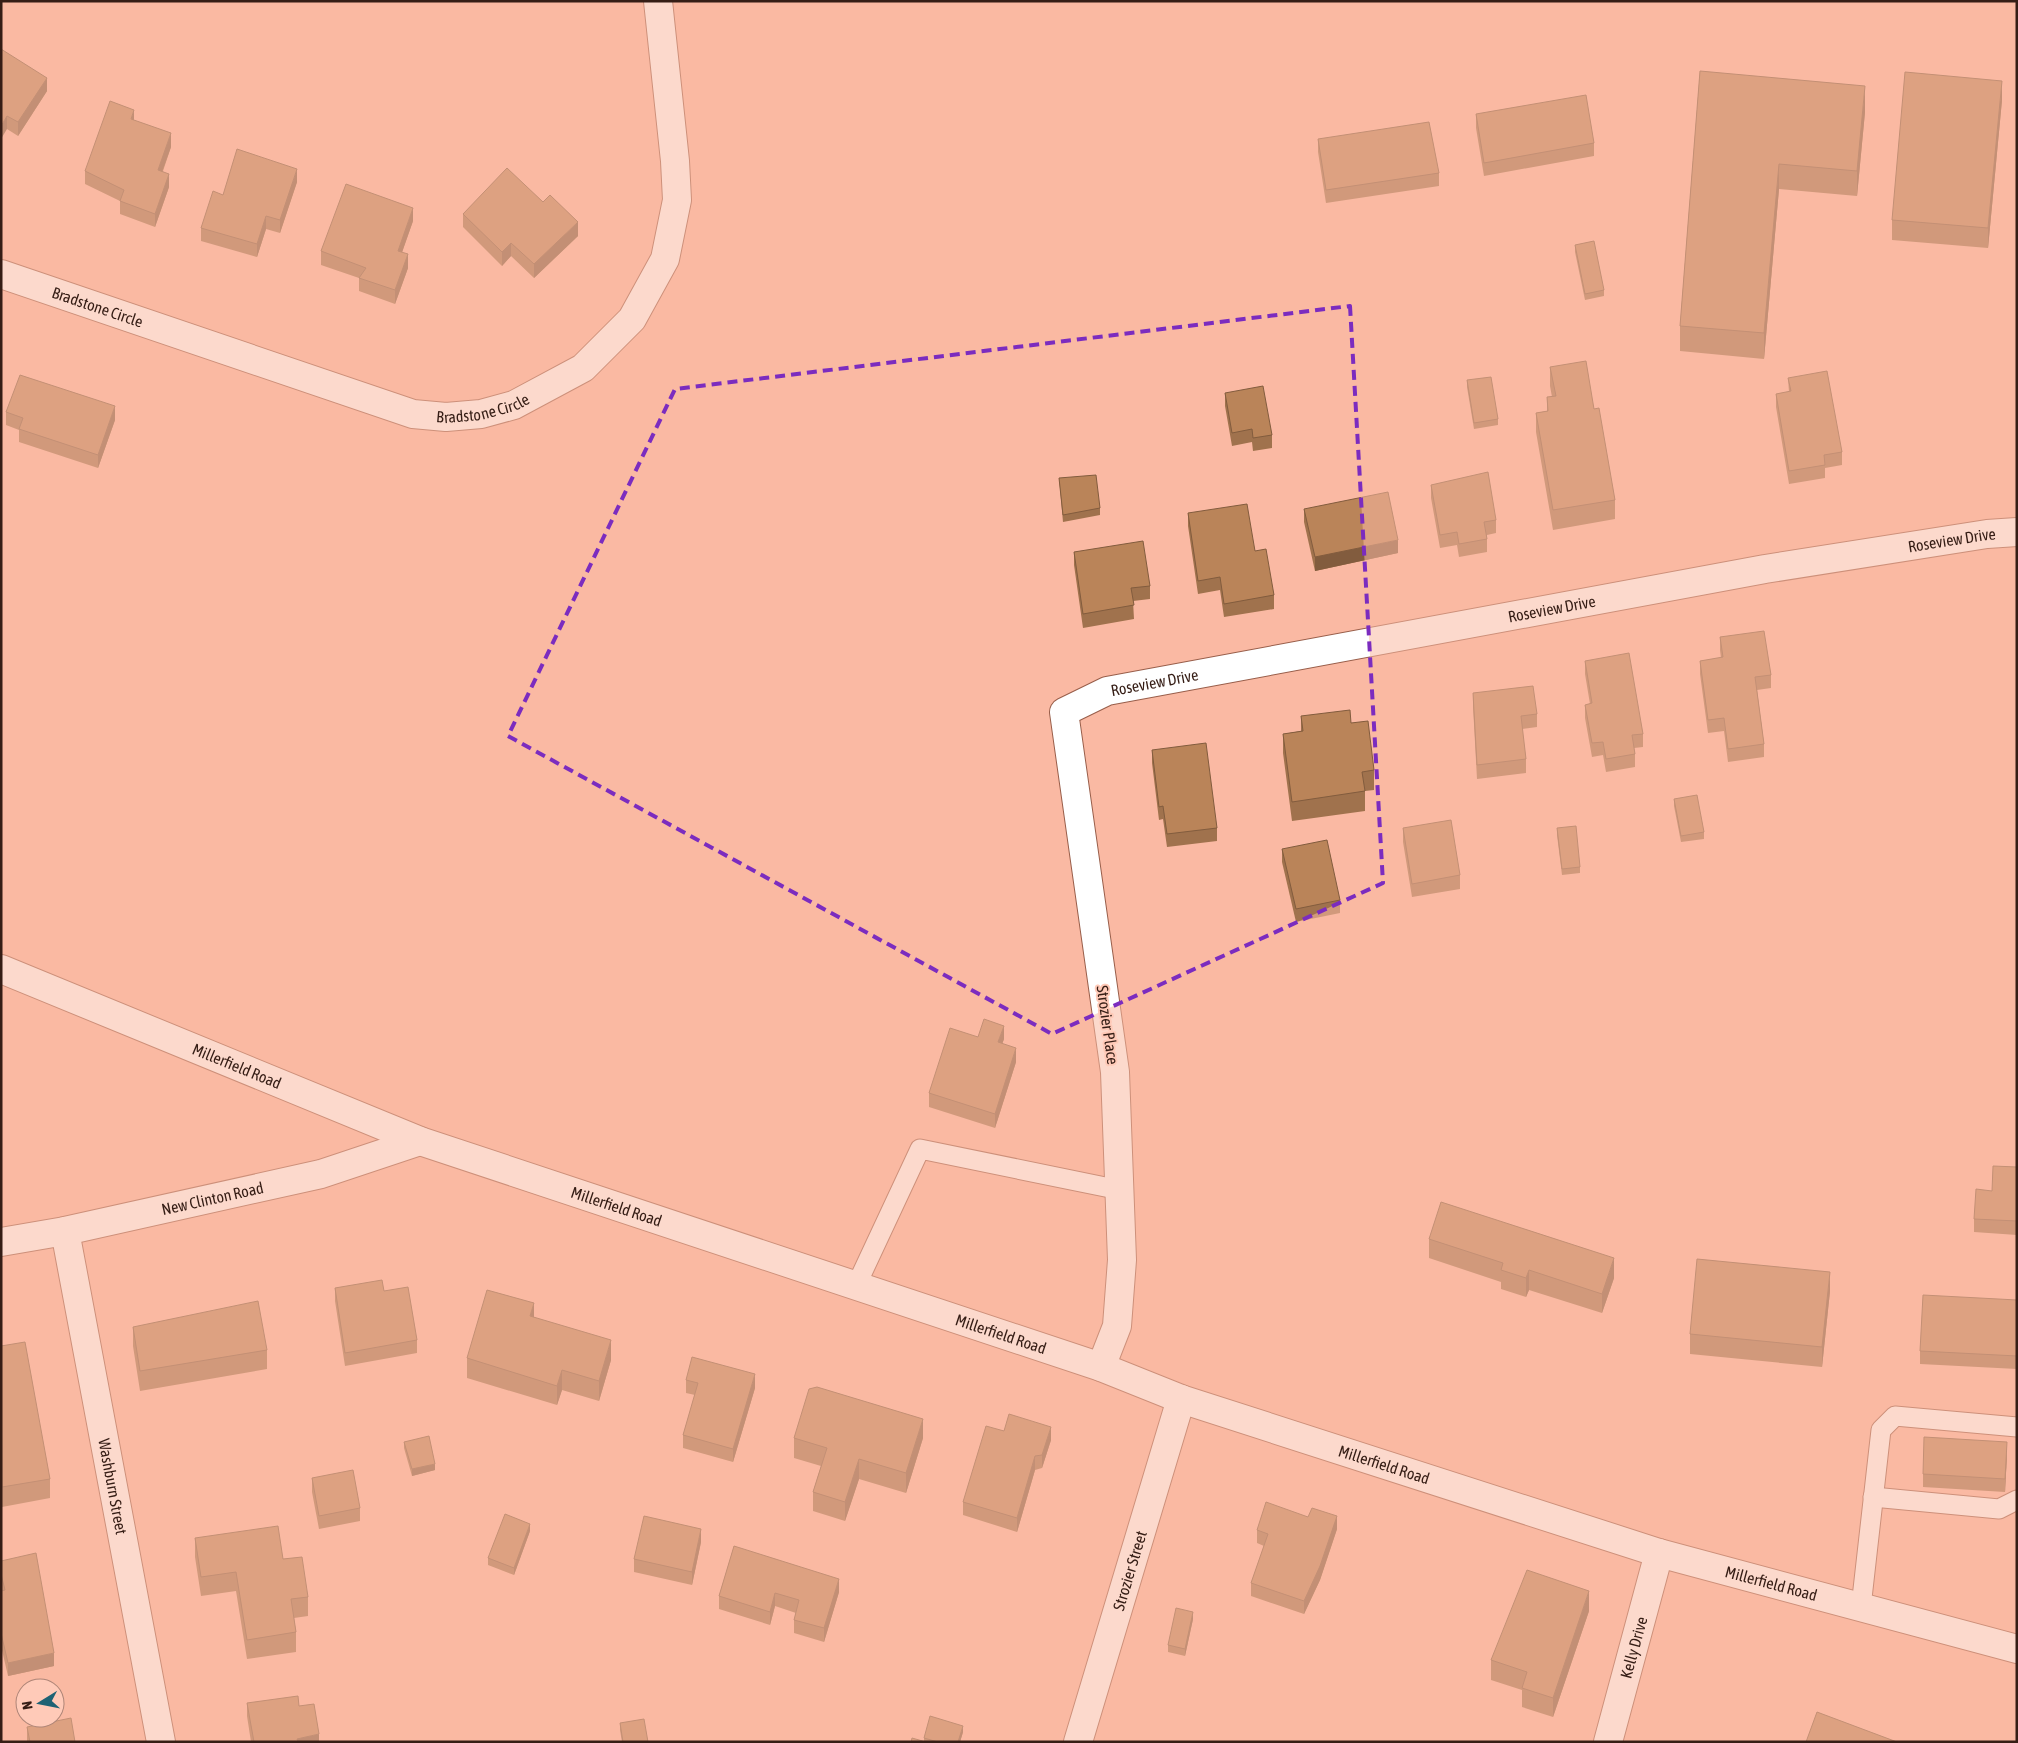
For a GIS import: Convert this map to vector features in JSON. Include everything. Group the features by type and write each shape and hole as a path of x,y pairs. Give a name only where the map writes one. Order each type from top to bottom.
{"street":[{"name":"Bradstone Circle","path":"1,274 413,414 446,417 481,414 514,405 584,368 632,319 665,259 677,200 675,161 658,1"},
{"name":"Roseview Drive","path":"1091,699 1107,691 1765,569 1987,534 2017,532"},
{"name":"Strozier Place","path":"1091,699 1064,712 1115,1072 1122,1260 1117,1326 1101,1368"},
{"name":"Millerfield Road","path":"1,969 420,1141 1101,1368 1181,1399 1659,1553 2017,1649"},
{"name":"New Clinton Road","path":"1,1242 65,1231 321,1174 420,1141"},
{"name":"Washburn Street","path":"65,1231 161,1742"},
{"name":"Strozier Street","path":"1078,1742 1181,1399"},
{"name":"Kelly Drive","path":"1608,1742 1659,1553"}],"lane":[{"path":"856,1286 920,1149 1120,1190"},
{"path":"1861,1607 1881,1430 1895,1416 1959,1429 2017,1427"},
{"path":"1873,1497 1954,1497 1999,1509 2017,1500"}],"highlighted area":[{"path":"1350,306 1383,883 1052,1034 508,736 675,389"}],"building":[{"path":"1,49 47,78 18,122 7,116 1,126"},
{"path":"1700,71 1865,86 1857,171 1779,164 1764,333 1680,326"},
{"path":"1905,72 2002,81 1988,228 1892,220"},
{"path":"1586,95 1594,143 1484,163 1476,114"},
{"path":"110,101 134,110 131,119 171,133 158,170 169,174 155,214 120,201 124,190 85,171"},
{"path":"1429,122 1439,173 1326,190 1318,139"},
{"path":"237,149 297,169 280,220 266,216 257,244 201,228 213,191 223,195"},
{"path":"507,168 543,202 550,195 578,222 534,264 511,243 502,252 463,214"},
{"path":"346,184 413,208 398,251 408,254 395,290 359,278 366,268 321,251"},
{"path":"1594,241 1604,290 1585,294 1575,245"},
{"path":"1586,361 1594,409 1599,408 1615,500 1553,510 1536,413 1548,411 1547,397 1556,396 1550,367"},
{"path":"1827,371 1842,452 1824,455 1825,465 1789,471 1776,394 1791,391 1788,378"},
{"path":"20,375 115,406 98,455 19,429 23,418 6,412"},
{"path":"1491,377 1498,419 1474,423 1467,380"},
{"path":"1263,386 1272,435 1253,438 1252,429 1232,433 1225,393"},
{"path":"1488,472 1496,520 1484,522 1487,539 1459,544 1457,532 1440,535 1431,485"},
{"path":"1096,475 1100,508 1063,515 1059,478"},
{"path":"1388,492 1398,540 1315,557 1304,509"},
{"path":"1247,504 1255,551 1266,549 1274,595 1224,604 1220,577 1198,581 1188,513"},
{"path":"1143,541 1150,586 1131,588 1134,605 1083,614 1074,552"},
{"path":"1764,631 1771,675 1755,677 1764,744 1728,749 1724,718 1708,720 1700,661 1723,657 1720,637"},
{"path":"1629,653 1643,734 1632,735 1635,754 1606,759 1603,742 1592,743 1585,705 1592,703 1585,661"},
{"path":"1533,686 1537,714 1521,716 1526,759 1477,765 1473,693"},
{"path":"1350,710 1351,723 1368,721 1374,770 1362,772 1365,791 1292,802 1283,734 1303,731 1301,716"},
{"path":"1206,743 1217,828 1167,834 1163,806 1159,807 1152,750"},
{"path":"1697,795 1704,832 1681,836 1674,799"},
{"path":"1451,820 1460,875 1412,884 1403,828"},
{"path":"1576,826 1580,867 1562,869 1557,828"},
{"path":"1327,840 1340,900 1296,909 1282,849"},
{"path":"984,1019 1004,1026 998,1042 1016,1048 995,1114 929,1093 950,1028 978,1037"},
{"path":"1993,1166 2017,1167 2017,1221 1974,1219 1976,1189 1992,1191"},
{"path":"1441,1202 1614,1258 1602,1294 1529,1270 1526,1278 1501,1270 1503,1263 1429,1239"},
{"path":"1697,1259 1830,1272 1822,1347 1690,1334"},
{"path":"382,1280 384,1291 408,1287 417,1340 345,1353 335,1288"},
{"path":"487,1290 534,1303 530,1316 611,1340 599,1381 562,1370 557,1386 467,1358"},
{"path":"1923,1295 2017,1300 2017,1356 1920,1351"},
{"path":"258,1301 267,1350 140,1371 133,1327"},
{"path":"25,1342 50,1479 2,1487 1,1346"},
{"path":"692,1357 755,1374 733,1449 683,1435 698,1383 686,1380"},
{"path":"817,1387 923,1419 906,1473 859,1459 845,1502 813,1492 827,1448 794,1438 809,1389"},
{"path":"1009,1414 1051,1427 1042,1455 1035,1456 1017,1518 963,1502 986,1426 1004,1431"},
{"path":"429,1436 435,1464 412,1469 404,1442"},
{"path":"1924,1437 2007,1442 2005,1479 1923,1474"},
{"path":"353,1470 360,1508 319,1516 312,1478"},
{"path":"1266,1502 1308,1517 1312,1508 1337,1516 1320,1566 1304,1601 1251,1583 1268,1534 1257,1530"},
{"path":"505,1514 530,1524 514,1568 488,1558"},
{"path":"644,1516 701,1529 692,1572 634,1559"},
{"path":"278,1526 283,1559 302,1557 308,1597 291,1599 296,1632 247,1640 236,1572 201,1577 195,1538"},
{"path":"734,1546 839,1579 824,1628 794,1620 799,1600 775,1593 770,1612 719,1596"},
{"path":"36,1553 54,1653 8,1663 1,1633 1,1591 5,1590 1,1574 1,1561"},
{"path":"1527,1570 1589,1591 1553,1698 1522,1688 1527,1672 1491,1660"},
{"path":"1176,1608 1193,1612 1185,1649 1168,1645"},
{"path":"298,1696 299,1706 314,1704 319,1734 297,1739 298,1742 254,1742 247,1703"},
{"path":"1817,1712 1897,1742 1806,1742"},
{"path":"930,1716 963,1726 958,1742 938,1742 924,1738"},
{"path":"71,1718 75,1742 30,1742 27,1728 65,1728 65,1719"},
{"path":"644,1719 648,1742 623,1742 620,1723"},
{"path":"912,1738 926,1742 911,1742"}]}
